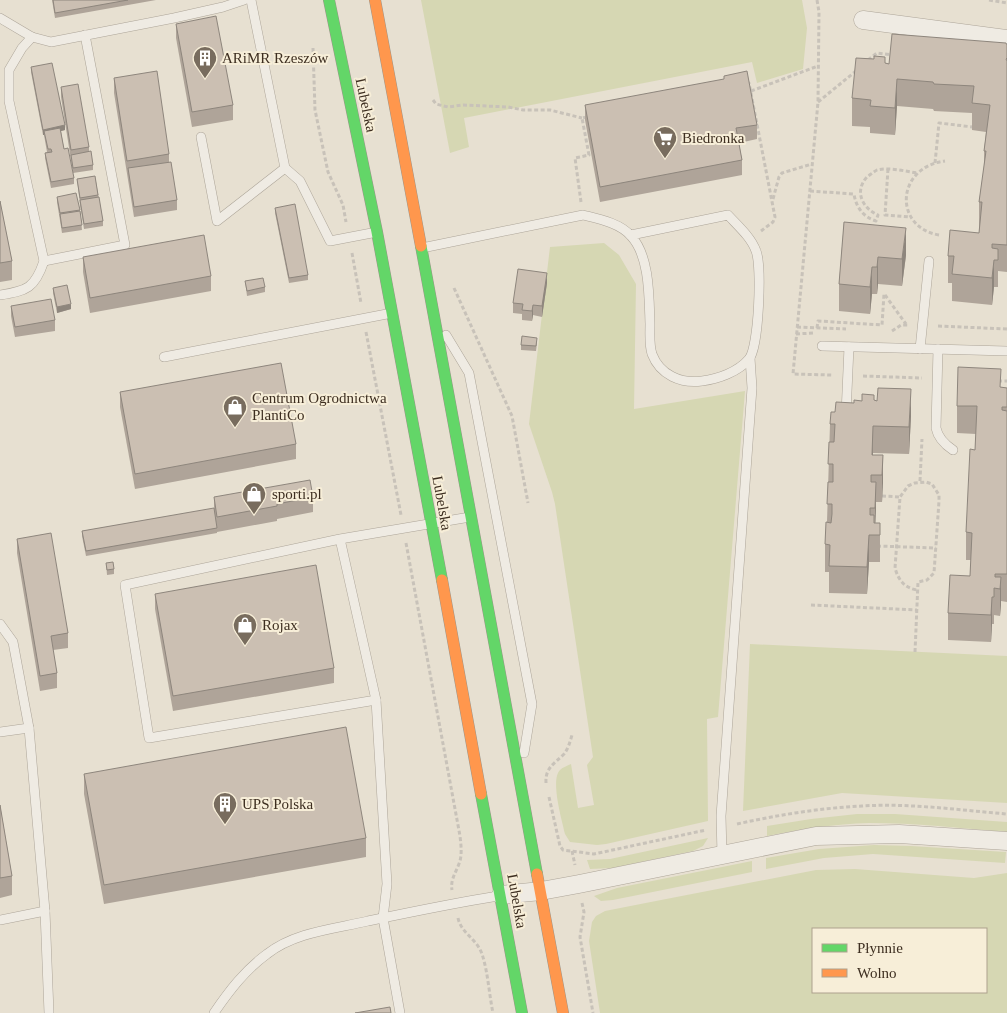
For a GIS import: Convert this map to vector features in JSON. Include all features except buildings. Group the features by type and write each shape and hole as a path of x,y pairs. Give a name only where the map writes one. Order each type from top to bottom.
{"main road":[{"name":"Lubelska","path":"329,0 377,232 522,1013"},
{"name":"Lubelska","path":"375,0 563,1013"}],"street":[{"path":"863,20 1007,39"},
{"path":"501,895 541,891 816,836 899,834 1007,842"}],"lane":[{"path":"0,18 32,37 51,42 223,8 244,0"},
{"path":"251,0 285,168 300,181 330,241 377,232"},
{"path":"44,261 125,245 85,35"},
{"path":"0,295 21,292 38,279 44,261 9,101 9,70 22,48 32,37"},
{"path":"201,137 217,221 285,168"},
{"path":"631,235 728,215 750,239 757,251 759,264 758,318 755,343 750,358 752,388 721,816 722,855"},
{"path":"422,248 583,216 601,220 618,226 631,235 638,246 647,276 650,339 652,353 658,366 669,375 695,382 711,380 726,375 750,358"},
{"path":"920,349 929,261"},
{"path":"164,357 392,313"},
{"path":"434,317 469,373 532,704 520,778"},
{"path":"822,346 1007,351"},
{"path":"846,421 849,347"},
{"path":"938,349 937,434 944,445 953,450"},
{"path":"376,700 149,738 125,585 340,539 471,517"},
{"path":"340,539 376,700 388,884 383,918 400,1013"},
{"path":"0,624 14,642 29,728 45,911 49,1013"},
{"path":"0,732 29,728"},
{"path":"214,1013 233,986 268,953 294,938 454,903 501,895"},
{"path":"0,920 45,911"}],"path":[{"path":"817,0 819,12 818,102 793,374 937,379"},
{"path":"989,0 1007,3"},
{"path":"313,42 315,110 328,172 343,205 460,836 462,851 451,886"},
{"path":"882,54 883,48"},
{"path":"818,102 877,53 900,55"},
{"path":"751,91 818,66"},
{"path":"740,84 749,83 775,217 773,222 750,239"},
{"path":"433,100 436,104 448,107 463,105 508,107 523,110 550,110 582,118 592,116"},
{"path":"582,118 588,155 574,158 583,216"},
{"path":"935,163 939,123 973,127"},
{"path":"939,236 922,228 911,217 907,202 907,192 910,183 917,173 926,166 945,162"},
{"path":"772,202 779,177 782,173 812,164"},
{"path":"810,191 854,194 860,211 876,221 878,215 867,208 860,197 861,186 871,174 888,169 917,173"},
{"path":"888,169 885,215 911,217"},
{"path":"797,327 816,328 818,321 882,325 884,294 906,321 906,324"},
{"path":"997,381 1007,381"},
{"path":"915,652 918,582 928,580 934,573 939,495 932,484 920,481 908,486 900,497 895,568 898,578 906,587 917,590"},
{"path":"882,496 900,497"},
{"path":"874,546 936,548"},
{"path":"811,605 916,610"},
{"path":"572,736 565,753 549,766 546,774 546,782 560,846 563,850 594,854 711,829"},
{"path":"730,825 802,811 863,806 905,806 1007,814"},
{"path":"572,851 576,869"},
{"path":"583,907 580,937 593,1013"},
{"path":"459,923 474,940 482,954 493,1013"}],"green space":[{"path":"421,0 802,0 807,28 803,69 757,83 752,62 464,118 469,147 450,153"},
{"path":"604,243 619,255 636,284 634,409 745,391 718,717 707,719 708,821 597,845 570,842 565,834 556,791 557,775 561,769 571,764 578,808 594,805 587,765 593,757 555,504 529,424 550,247"},
{"path":"750,644 1007,656 1007,803 842,793 743,811"},
{"path":"857,814 895,814 1007,822 1007,832 869,823 818,827 767,836 767,826"},
{"path":"708,838 703,846 693,851 613,868 590,869 587,860 610,859"},
{"path":"874,845 1006,852 1005,863 873,854 824,858 766,869 766,858 819,849"},
{"path":"752,861 752,872 613,900 601,901 594,896 617,888"},
{"path":"855,869 974,878 1007,873 1007,1013 600,1013 589,941 592,922 596,916 605,911 816,870"}],"traffic: fast":[{"path":"329,0 377,232 442,580"},
{"path":"421,246 537,874"},
{"path":"481,794 522,1013"}],"traffic: slow":[{"path":"375,0 421,246"},
{"path":"442,580 481,794"},
{"path":"537,874 563,1013"}],"place":[{"name":"ARiMR Rzeszów","path":"205,79"},
{"name":"Biedronka","path":"665,159"},
{"name":"Centrum Ogrodnictwa PlantiCo","path":"235,428"},
{"name":"sporti.pl","path":"254,515"},
{"name":"Rojax","path":"245,646"},
{"name":"UPS Polska","path":"225,825"}]}
